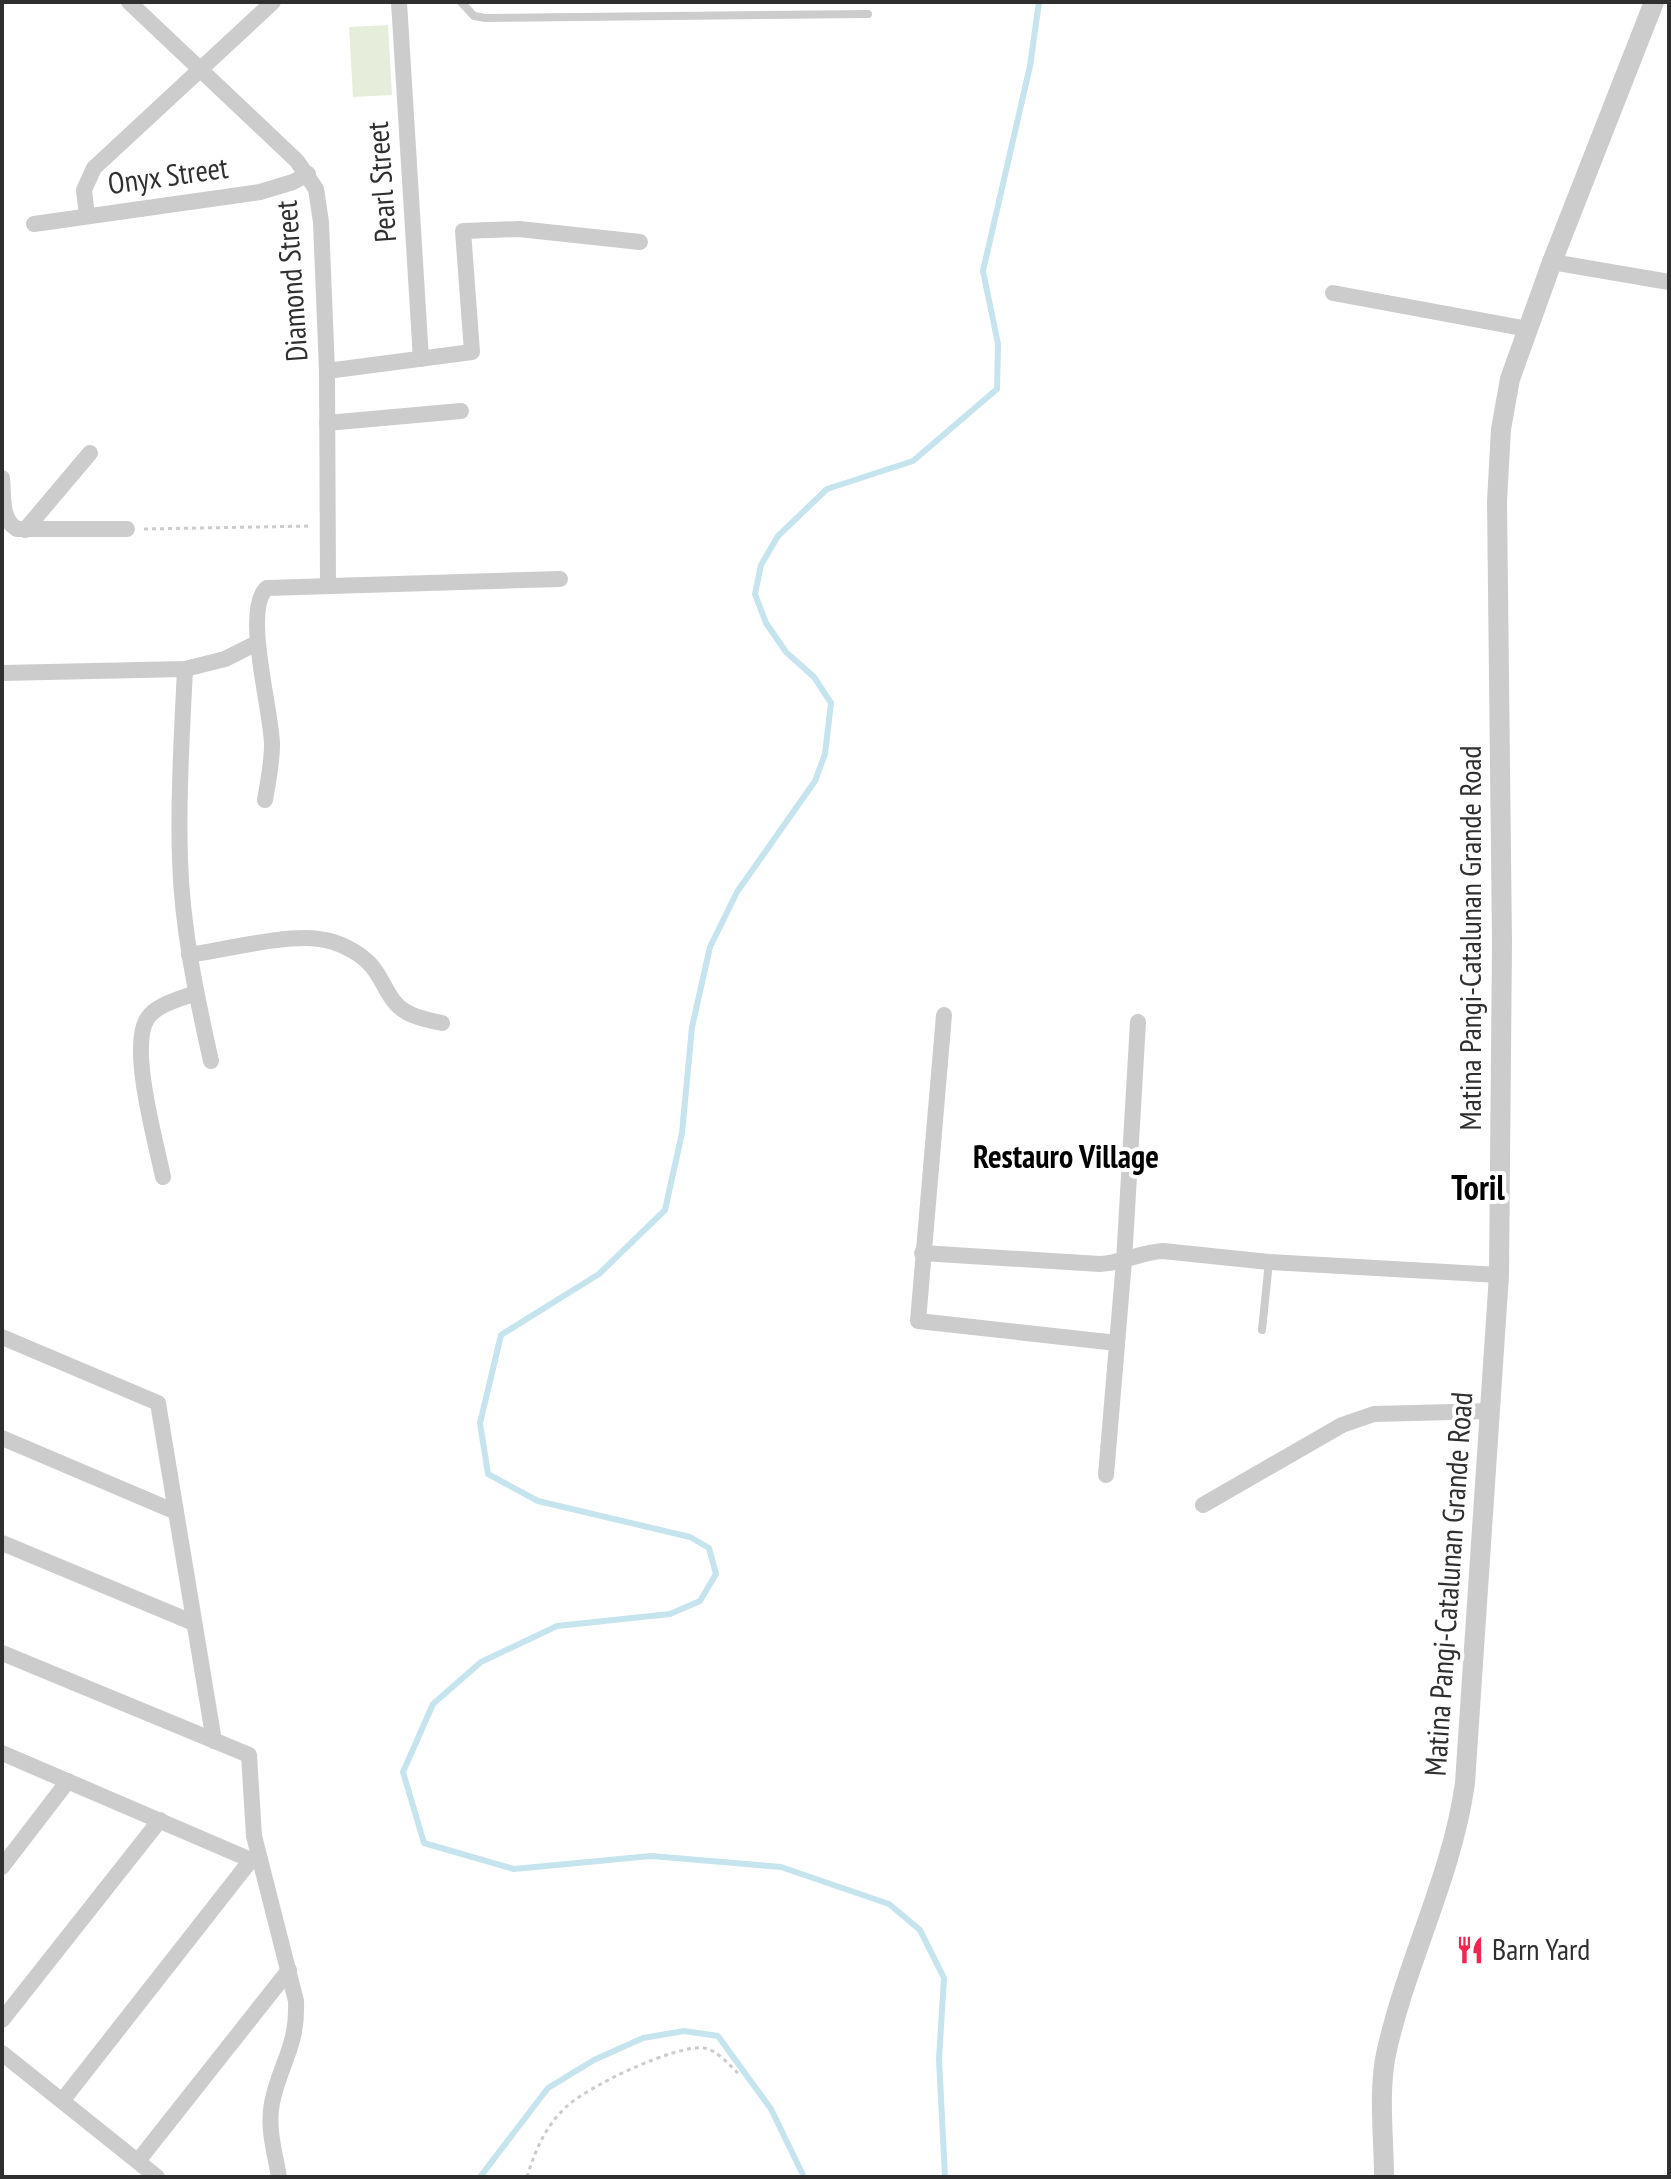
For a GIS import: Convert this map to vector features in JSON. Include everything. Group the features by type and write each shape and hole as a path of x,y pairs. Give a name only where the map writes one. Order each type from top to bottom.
{"street":[{"name":"Diamond Street","path":"129,2 308,174 316,189 327,371 328,585"},
{"path":"87,216 84,190 94,168 273,2"},
{"name":"Pearl Street","path":"399,2 421,359"},
{"name":"Matina Pangi-Catalunan Grande Road","path":"1384,2177 1381,2095 1385,2057 1417,1945 1455,1840 1465,1783 1491,1411 1499,1275 1502,927 1498,458 1510,379 1552,262 1654,2"},
{"name":"Onyx Street","path":"34,224 260,192 308,174"},
{"path":"327,371 472,352 463,231 519,229 640,242"},
{"path":"1552,262 1669,282"},
{"path":"1333,293 1528,329"},
{"path":"327,423 461,411"},
{"path":"25,530 90,453"},
{"path":"2,478 7,520 17,529 127,529"},
{"path":"265,800 272,748 271,721 257,643 259,600 267,588 560,579"},
{"path":"2,673 185,669 225,659 257,643"},
{"path":"185,669 179,801 180,862 189,955 211,1061"},
{"path":"189,955 292,940 320,939 347,947 370,963 393,1000 405,1012 442,1023"},
{"path":"163,1177 147,1097 141,1041 147,1018 165,1004 196,993"},
{"path":"944,1015 918,1321 1117,1343"},
{"path":"1106,1475 1124,1261 1138,1022"},
{"path":"922,1253 1100,1264 1163,1251 1269,1262 1499,1275"},
{"path":"2,1337 158,1403 214,1741"},
{"path":"1203,1505 1342,1425 1374,1414 1491,1411"},
{"path":"2,1438 176,1512"},
{"path":"2,1543 194,1623"},
{"path":"2,1653 249,1755 255,1858 296,2001 294,2042 272,2100 270,2118 279,2177"},
{"path":"2,1753 255,1858"},
{"path":"2,1867 68,1781"},
{"path":"2,2020 160,1820"},
{"path":"62,2101 255,1858"},
{"path":"138,2161 289,1970"},
{"path":"2,2053 157,2177"}],"lane":[{"path":"461,2 474,16 485,18 868,14"},
{"path":"1262,1330 1269,1262"}],"path":[{"path":"127,529 328,526"},
{"path":"527,2177 543,2135 566,2106 602,2082 676,2052 704,2048 721,2057 738,2073"}],"green space":[{"path":"388,25 392,95 353,97 349,27"}],"waterway":[{"path":"945,2177 939,2059 944,1978 920,1930 889,1904 781,1867 651,1856 514,1869 424,1843 403,1772 433,1704 481,1662 557,1626 670,1614 700,1601 716,1574 709,1548 690,1537 538,1501 488,1474 480,1423 501,1335 599,1274 665,1210 682,1133 692,1027 710,947 737,892 815,781 825,754 831,703 814,677 786,652 766,623 755,594 761,565 778,536 827,489 913,461 997,389 998,344 983,271 1030,66 1039,2"},
{"path":"480,2177 548,2088 594,2060 643,2038 684,2031 718,2036 771,2109 804,2177"}],"place":[{"name":"Barn Yard","path":"1470,1950"}],"district":[{"name":"Restauro Village","path":"1066,1157"},
{"name":"Toril","path":"1478,1188"}]}
